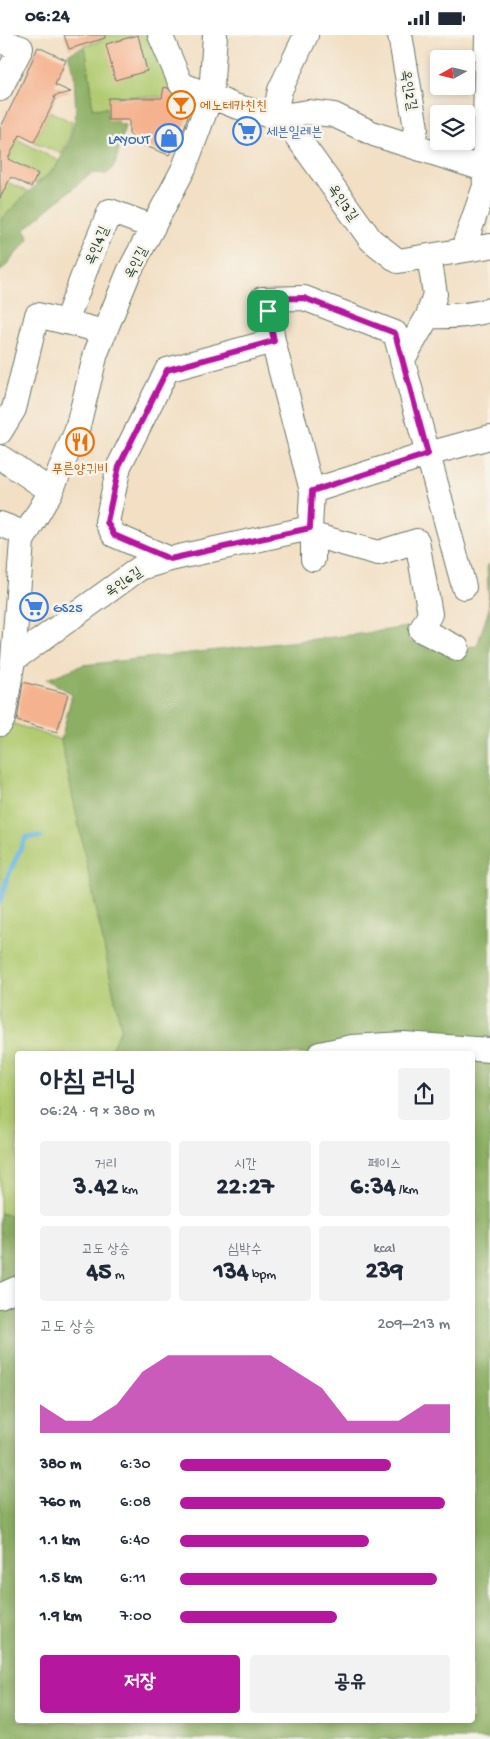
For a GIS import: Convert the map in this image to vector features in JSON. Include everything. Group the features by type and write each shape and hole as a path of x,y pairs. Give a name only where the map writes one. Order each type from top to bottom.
{"street":[{"path":"160,35 181,84"},
{"path":"180,35 181,84"},
{"name":"옥인길","path":"2,722 13,660 22,541 51,491 77,430 96,353 129,271 184,169 211,95 215,35"},
{"path":"274,117 280,90 306,35"},
{"name":"옥인2길","path":"400,35 416,128 412,145"},
{"path":"463,249 485,186 487,35"},
{"path":"0,41 21,48 0,89"},
{"name":"옥인3길","path":"181,84 235,106 285,120 371,240 398,261 490,245"},
{"name":"옥인3길","path":"274,117 308,112 334,115 374,134 484,169"},
{"name":"옥인4길","path":"66,322 110,211 153,227"},
{"path":"402,361 428,316 435,294 429,256"},
{"path":"313,559 312,491 268,311 262,299 304,298 395,333 464,587"},
{"path":"428,316 474,315 490,310"},
{"path":"0,432 14,409 37,315 105,332"},
{"path":"170,559 114,535 107,522 119,466 167,370 274,341"},
{"path":"312,491 428,454 490,437"},
{"path":"0,457 51,491"},
{"path":"0,524 26,534"},
{"name":"옥인6길","path":"13,660 140,568 170,559 312,531 378,553 448,530"},
{"path":"417,541 430,614 421,630 457,648"},
{"path":"334,1051 352,1047 404,1044 490,1050"},
{"path":"0,1296 15,1289"}],"green space":[{"path":"102,35 156,35 175,86 172,97 118,96 118,107 92,109 91,86 85,46 102,40"},
{"path":"85,46 91,86 92,109 118,107 118,123 125,125 115,165 107,174 92,173 25,229 29,239 0,272 0,234 2,231 0,230 0,221 56,167 71,138 76,112 74,74 68,54"},
{"path":"49,111 72,122 70,136 61,154 34,142"},
{"path":"0,130 59,161 57,165 44,179 32,184 37,174 8,159"},
{"path":"7,182 29,192 0,221 0,198"},
{"path":"490,564 490,1739 0,1739 0,1214 15,1215 15,1723 475,1723 475,1051 110,1051 121,1028 61,740 72,694 47,679 83,665 407,627 410,642 443,646 477,646 489,609 487,566"},
{"path":"0,719 61,740 121,1028 110,1051 15,1051 15,1215 0,1214"}],"building":[{"path":"64,35 105,35 105,38 69,49"},
{"path":"138,35 147,71 115,80 106,44"},
{"path":"38,47 66,60 55,85 71,92 54,96 55,100 34,142 20,135 8,159 38,174 31,187 11,177 0,198 0,129"},
{"path":"164,87 168,88 176,97 191,103 185,126 169,155 140,144 129,134 129,120 108,120 108,98 162,98"},
{"path":"23,682 68,694 57,732 17,721"}],"waterway":[{"path":"0,902 7,878 26,837 41,837"}],"place":[{"name":"에노테카친친","path":"181,105"},
{"name":"세븐일레븐","path":"247,131"},
{"name":"LAYOUT","path":"169,138"},
{"name":"푸른양귀비","path":"80,442"},
{"name":"GS25","path":"34,607"}],"route":[{"path":"304,298 395,333 428,454 312,491 310,528 170,559 114,535 107,522 119,466 167,370 274,341 268,311 262,299 304,298"}]}
